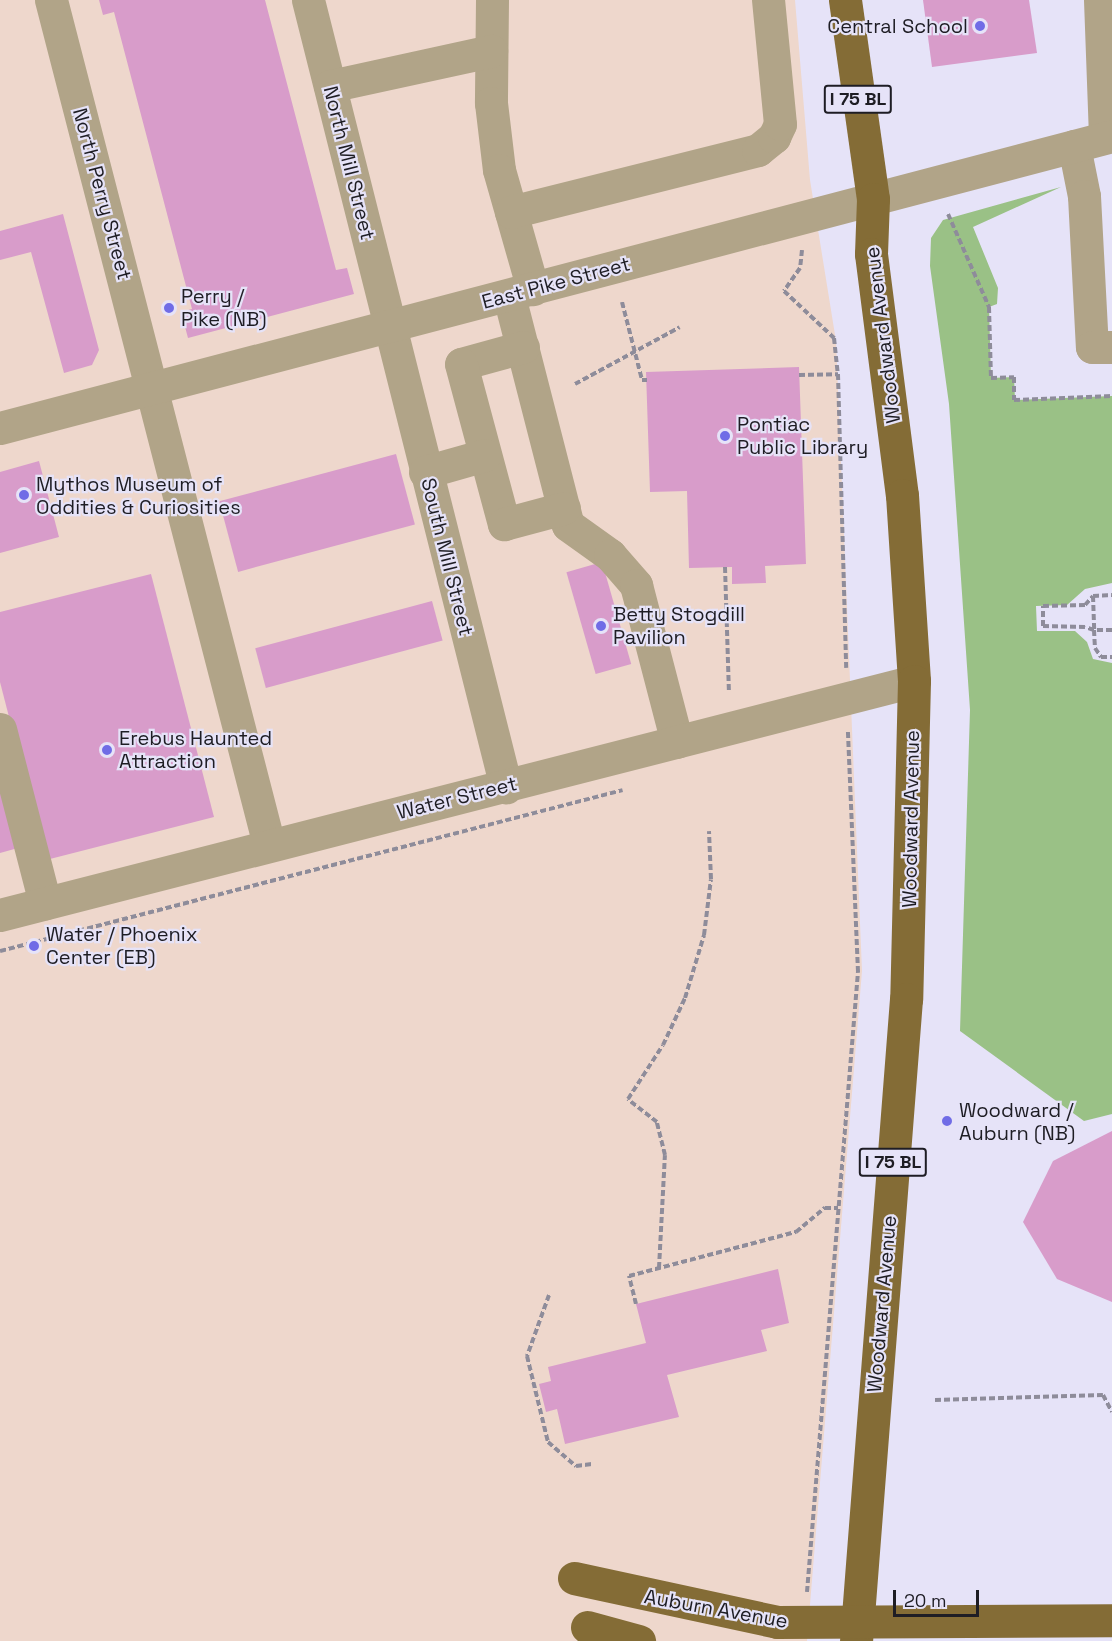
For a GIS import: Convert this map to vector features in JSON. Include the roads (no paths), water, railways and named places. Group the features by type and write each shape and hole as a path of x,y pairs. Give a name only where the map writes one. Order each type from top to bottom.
{"main road":[{"name":"Woodward Avenue","path":"844,0 873,199 872,254 902,495 914,681 906,999 857,1632"},
{"name":"Auburn Avenue","path":"574,1578 777,1622 857,1632 1112,1621"},
{"path":"1041,1641 1112,1621"},
{"path":"586,1627 639,1641"}],"street":[{"name":"North Perry Street","path":"51,0 269,845"},
{"name":"North Mill Street","path":"308,0 390,327"},
{"path":"492,0 491,51 495,138 511,212 521,292 523,347 568,525 610,555 636,585 677,742"},
{"path":"511,212 758,150 774,137 780,124 768,0"},
{"path":"1100,0 1109,136"},
{"path":"330,86 491,51"},
{"name":"East Pike Street","path":"0,428 1109,136"},
{"path":"1074,146 1083,188 1092,347 1112,347"},
{"name":"South Mill Street","path":"390,327 506,787"},
{"path":"523,347 461,364 504,524 564,508"},
{"path":"426,472 485,455"},
{"name":"Water Street","path":"0,915 914,681"},
{"path":"0,729 45,903"}],"place":[{"name":"Central School","path":"980,26"},
{"name":"Perry / Pike (NB)","path":"169,308"},
{"name":"Pontiac Public Library","path":"725,436"},
{"name":"Mythos Museum of Oddities & Curiosities","path":"24,495"},
{"name":"Betty Stogdill Pavilion","path":"601,626"},
{"name":"Erebus Haunted Attraction","path":"107,750"},
{"name":"Water / Phoenix Center (EB)","path":"34,946"},
{"name":"Woodward / Auburn (NB)","path":"947,1121"}]}
